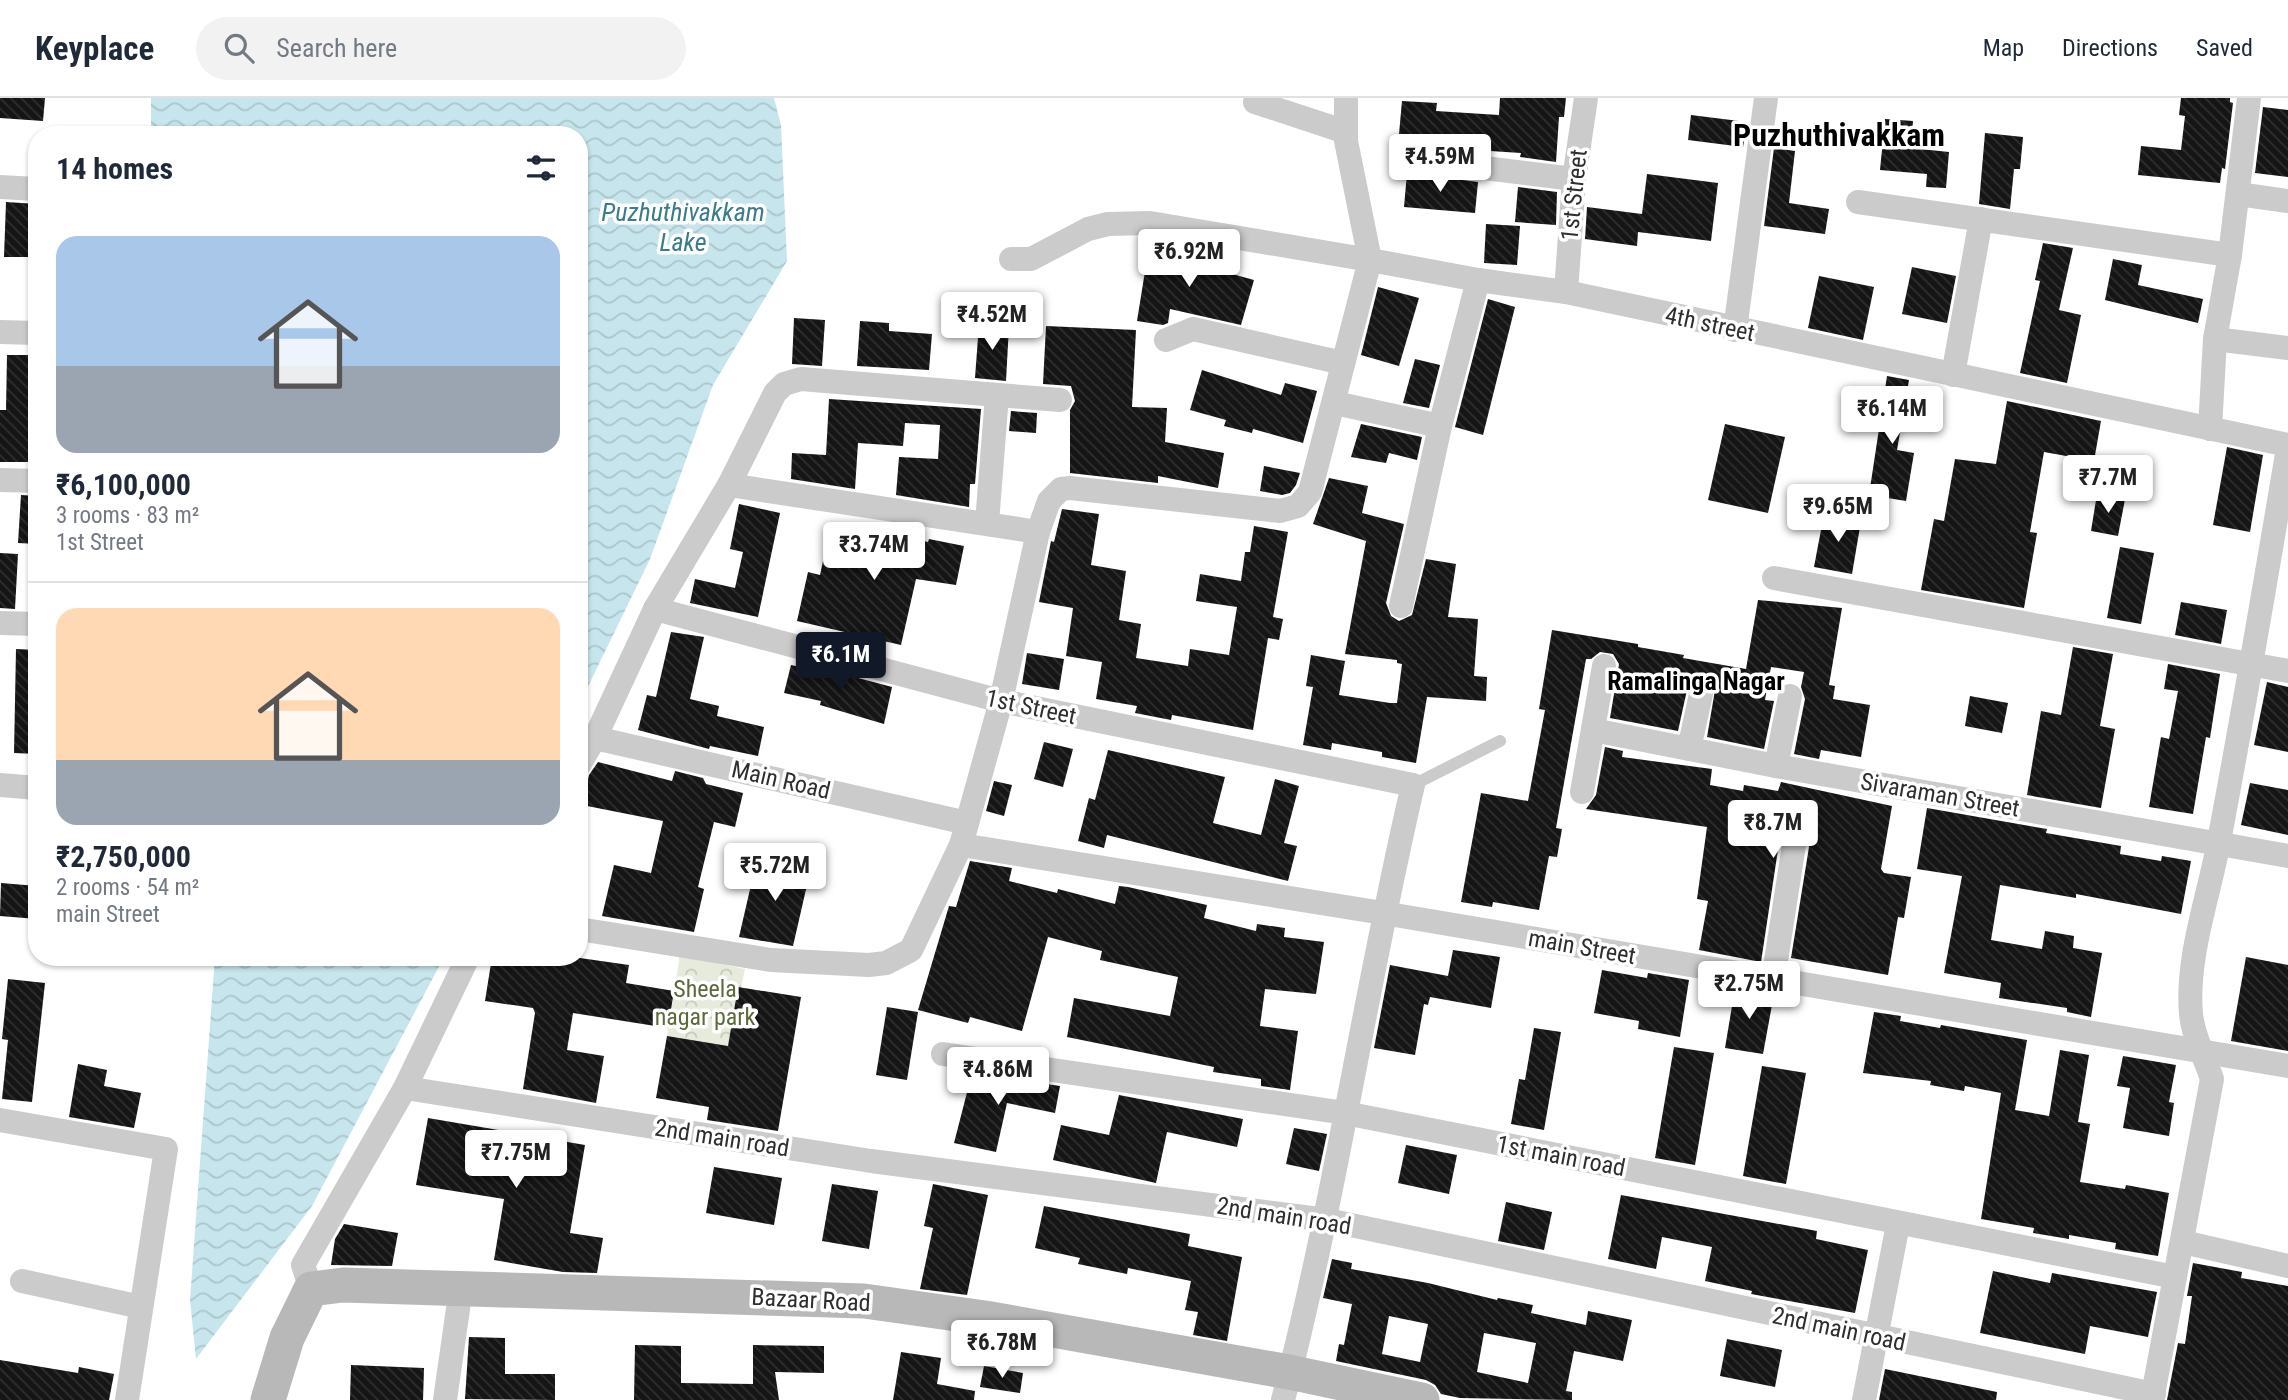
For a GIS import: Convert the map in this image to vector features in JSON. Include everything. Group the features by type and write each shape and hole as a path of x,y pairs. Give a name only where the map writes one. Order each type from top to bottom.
{"main road":[{"name":"Bazaar Road","path":"311,1289 343,1285 460,1297 908,1322 1285,1388 1422,1400"},
{"path":"268,1400 287,1338 311,1289"},
{"name":"Bazaar Road","path":"292,1400 302,1332 326,1309 348,1303 460,1297"},
{"name":"Bazaar Road","path":"1285,1388 1323,1400"}],"street":[{"path":"588,930 771,960 886,963 911,950 964,834 1001,701 1038,532 1049,501 1061,489 1070,488 1280,511 1298,506 1310,492 1370,260 1346,132 1346,98"},
{"name":"1st Street","path":"1566,292 1574,179 1586,98"},
{"path":"1735,330 1766,98"},
{"path":"2210,429 2215,339 2230,255 2249,98"},
{"path":"1255,102 1346,132"},
{"path":"1411,159 1574,179"},
{"path":"0,187 28,189"},
{"path":"2238,194 2288,201"},
{"path":"1858,202 2230,255"},
{"path":"1953,375 1981,219"},
{"name":"4th street","path":"1012,259 1031,259 1088,229 1117,223 1150,223 1478,280 1566,292 2288,446"},
{"path":"1401,606 1440,426 1478,280"},
{"path":"1166,340 1192,329 1343,363"},
{"path":"0,332 28,333"},
{"path":"2215,339 2288,348"},
{"path":"588,750 655,610 729,485 775,393 784,384 793,380 1060,400"},
{"path":"987,523 997,395"},
{"path":"1335,403 1440,426"},
{"path":"2153,1397 2212,1079 2203,1050 2193,1031 2191,999 2194,964 2219,843 2288,446"},
{"path":"0,480 28,481"},
{"path":"729,485 1038,532"},
{"path":"1774,578 2288,670"},
{"name":"1st Street","path":"655,610 1001,701 1413,785"},
{"path":"0,623 28,624"},
{"path":"1582,792 1604,666"},
{"path":"1689,749 1701,694"},
{"path":"1776,766 1790,696"},
{"name":"Sivaraman Street","path":"1593,730 1776,766 2288,856"},
{"name":"Main Road","path":"595,738 964,834"},
{"path":"0,785 28,787"},
{"path":"1285,1388 1327,1220 1383,913 1413,785"},
{"name":"main Street","path":"964,834 1383,913 2288,1066"},
{"path":"1773,980 1794,845"},
{"path":"311,1289 303,1265 405,1088 464,966"},
{"name":"1st main road","path":"943,1054 1345,1113 2175,1277"},
{"name":"2nd main road","path":"405,1088 871,1161 1327,1220 2153,1397"},
{"path":"0,1120 166,1149 127,1400"},
{"path":"1864,1400 1898,1224"},
{"path":"2183,1242 2288,1266"},
{"path":"22,1281 141,1307"},
{"path":"445,1400 460,1297"}],"lane":[{"path":"1413,785 1500,741"}],"green space":[{"name":"Sheela nagar park","path":"680,955 745,969 727,1051 667,1036"}],"water":[{"name":"Puzhuthivakkam Lake","path":"151,98 774,98 781,125 787,261 713,385 650,559 588,686 588,126 151,126"},
{"path":"214,966 439,966 312,1206 196,1359 190,1300"}],"building":[{"path":"0,98 45,98 43,121 0,118"},
{"path":"1500,98 1566,98 1564,117 1559,117 1556,162 1520,157 1521,153 1398,145 1402,101 1437,103 1436,111 1499,115"},
{"path":"2181,98 2230,98 2233,103 2225,169 2222,168 2220,183 2138,175 2141,146 2181,150 2185,116 2179,115"},
{"path":"2263,107 2288,110 2288,177 2255,173"},
{"path":"1691,115 1747,122 1743,147 1688,140"},
{"path":"1885,119 1913,121 1911,148 1949,152 1946,188 1926,187 1927,174 1880,170"},
{"path":"1985,133 2023,137 2020,169 2014,169 2010,209 1979,204"},
{"path":"1774,148 1795,151 1789,203 1829,209 1825,234 1764,226"},
{"path":"1407,173 1478,182 1475,213 1404,207"},
{"path":"1647,174 1718,183 1711,241 1638,232 1637,246 1585,239 1587,207 1642,214"},
{"path":"1518,187 1557,192 1556,225 1515,222"},
{"path":"6,202 28,203 28,257 4,257"},
{"path":"1486,224 1520,226 1517,265 1484,263"},
{"path":"1150,240 1180,245 1178,259 1254,280 1241,325 1170,309 1168,323 1163,325 1137,321"},
{"path":"2043,243 2073,248 2059,310 2081,315 2067,383 2020,373 2040,281 2035,280"},
{"path":"2113,259 2142,265 2138,285 2203,299 2198,323 2105,300"},
{"path":"1912,267 1956,276 1947,323 1902,314"},
{"path":"1819,276 1874,287 1863,340 1808,328"},
{"path":"1378,287 1419,298 1399,366 1361,355"},
{"path":"1488,299 1515,307 1483,435 1455,427"},
{"path":"794,318 825,320 822,366 792,364"},
{"path":"860,321 889,323 889,331 932,334 929,370 857,366"},
{"path":"979,324 1009,326 1006,381 975,378"},
{"path":"1046,326 1136,330 1132,407 1167,408 1165,442 1224,453 1218,488 1158,476 1158,483 1070,473 1070,410 1075,401 1071,386 1043,384"},
{"path":"7,355 28,355 28,462 0,462 0,410 6,410"},
{"path":"1415,359 1440,365 1429,408 1403,403"},
{"path":"1202,370 1281,395 1285,383 1317,391 1303,443 1253,429 1252,433 1224,426 1226,420 1190,410"},
{"path":"1887,376 1909,380 1897,450 1914,453 1906,501 1869,495"},
{"path":"829,399 981,409 975,484 970,484 969,507 896,495 899,457 938,459 940,425 905,423 903,446 858,443 855,489 791,479 792,453 826,455"},
{"path":"2007,401 2101,421 2094,461 2044,452 2030,532 2037,533 2024,608 1921,590 1934,519 1944,521 1955,459 1996,464"},
{"path":"1011,411 1037,413 1036,433 1009,431"},
{"path":"1361,424 1422,437 1417,460 1389,453 1386,463 1351,457"},
{"path":"1725,424 1785,437 1768,513 1708,500"},
{"path":"2227,447 2263,455 2250,532 2213,525"},
{"path":"1264,466 1300,473 1290,493 1282,495 1260,491"},
{"path":"1329,478 1368,486 1362,513 1404,524 1386,603 1391,616 1399,621 1412,615 1426,559 1456,564 1448,617 1478,619 1474,676 1487,677 1486,701 1427,697 1416,763 1382,757 1382,752 1332,743 1331,750 1303,745 1313,687 1306,686 1311,655 1345,661 1339,695 1390,703 1397,703 1402,664 1397,663 1397,660 1345,654 1366,541 1313,524"},
{"path":"2097,494 2125,499 2118,536 2091,531"},
{"path":"21,495 28,495 28,544 18,543"},
{"path":"739,504 780,513 758,617 690,603 695,579 735,588 743,552 730,549"},
{"path":"1062,509 1099,514 1091,565 1126,571 1119,620 1141,624 1136,658 1188,666 1190,649 1229,655 1237,607 1196,601 1200,574 1241,581 1245,552 1250,552 1254,526 1288,532 1273,617 1283,619 1279,640 1268,638 1253,730 1172,715 1171,720 1135,713 1137,706 1096,699 1102,662 1066,656 1073,608 1039,602 1051,541 1054,542"},
{"path":"1824,514 1861,521 1852,574 1814,567"},
{"path":"831,524 903,540 903,536 964,546 956,585 916,579 901,645 797,621 808,572 820,575"},
{"path":"2120,547 2154,553 2141,624 2107,618"},
{"path":"0,553 18,554 15,609 0,608"},
{"path":"1758,600 1842,608 1829,685 1835,686 1833,699 1870,705 1861,757 1821,750 1819,759 1794,754 1805,699 1801,687 1804,672 1771,667 1765,700 1774,701 1764,749 1707,737 1715,690 1703,679 1696,680 1687,690 1678,731 1610,718 1619,664 1613,654 1600,652 1591,659 1586,659 1556,828 1562,829 1557,857 1549,856 1539,910 1493,902 1492,907 1461,902 1481,793 1528,801 1545,710 1539,709 1552,630 1638,644 1638,647 1684,655 1683,658 1746,669"},
{"path":"2181,602 2227,610 2221,644 2175,635"},
{"path":"671,632 704,637 690,699 719,706 717,716 764,727 758,756 710,746 709,749 638,730 647,695 656,697"},
{"path":"2073,647 2113,654 2100,726 2115,729 2101,808 2027,795 2041,711 2061,715"},
{"path":"16,649 28,650 28,754 14,753"},
{"path":"1027,653 1064,659 1059,690 1022,684"},
{"path":"2168,664 2220,674 2210,738 2206,737 2193,814 2149,807 2161,737 2169,739 2178,691 2164,689"},
{"path":"791,665 828,673 828,670 892,687 884,724 820,705 821,701 784,693"},
{"path":"2267,682 2288,687 2288,752 2254,745"},
{"path":"1970,696 2008,703 2002,733 1965,726"},
{"path":"1044,742 1073,749 1063,787 1034,779"},
{"path":"1605,747 1623,751 1622,757 1712,769 1710,785 1743,791 1744,785 1778,791 1781,782 1892,806 1881,869 1884,873 1911,877 1904,918 1898,917 1888,975 1791,958 1809,847 1804,834 1796,830 1783,835 1779,843 1761,962 1699,950 1708,901 1697,899 1707,827 1586,809 1596,795"},
{"path":"1108,750 1225,777 1213,823 1261,835 1275,779 1299,786 1284,843 1297,846 1288,881 1107,835 1104,848 1078,841 1089,798 1095,800"},
{"path":"598,762 672,781 675,771 703,778 706,784 743,793 735,827 714,822 698,887 704,889 694,932 602,916 614,865 651,873 663,821 588,806 589,775"},
{"path":"994,781 1012,785 1004,816 986,811"},
{"path":"2250,783 2288,790 2288,835 2241,825"},
{"path":"1927,808 2047,829 2046,833 2121,846 2120,854 2161,861 2162,856 2191,861 2181,914 2076,894 2076,898 2000,885 1991,940 2042,949 2045,931 2074,936 2073,948 2102,953 2091,1017 2067,1012 2067,1008 1999,998 2001,983 1944,973 1962,876 1917,869"},
{"path":"757,859 810,872 793,946 739,937"},
{"path":"970,861 1012,868 1009,881 1057,893 1058,889 1115,904 1119,886 1128,887 1207,905 1204,918 1256,931 1257,924 1285,928 1284,937 1324,942 1316,994 1265,989 1260,1026 1298,1031 1290,1090 1261,1086 1261,1079 1213,1072 1214,1067 1067,1037 1074,998 1170,1016 1178,977 1100,960 1102,951 1048,937 1022,1031 970,1017 968,1023 918,1010 949,906 956,907"},
{"path":"1,883 28,885 28,918 0,916"},
{"path":"1453,950 1500,957 1491,1008 1430,997 1428,1005 1424,1004 1415,1055 1374,1048 1390,965 1448,976"},
{"path":"2246,957 2288,965 2288,1051 2231,1041"},
{"path":"588,959 629,965 626,983 674,991 668,1028 573,1013 567,1050 604,1056 596,1103 523,1089 535,1013 533,1008 485,1001 491,966 588,966"},
{"path":"1602,970 1647,978 1648,973 1689,980 1680,1037 1638,1029 1639,1021 1594,1013"},
{"path":"8,979 45,983 32,1102 2,1099 8,1040 2,1039"},
{"path":"738,987 801,997 778,1131 707,1120 709,1107 656,1098 667,1036 728,1046"},
{"path":"1735,988 1774,994 1763,1054 1725,1048"},
{"path":"887,1007 918,1012 907,1080 876,1075"},
{"path":"1874,1012 1901,1016 1900,1021 1940,1028 1941,1025 2027,1040 2015,1110 2049,1116 2060,1050 2089,1055 2078,1122 2090,1124 2080,1182 2125,1189 2126,1185 2169,1193 2158,1256 2115,1249 2116,1243 2069,1235 2069,1239 2033,1233 2034,1228 1981,1219 2001,1093 1965,1086 1964,1091 1930,1085 1931,1081 1863,1073"},
{"path":"1534,1028 1561,1032 1544,1130 1511,1124 1519,1079 1525,1080"},
{"path":"1674,1047 1714,1053 1695,1165 1655,1158"},
{"path":"2123,1056 2176,1065 2169,1102 2174,1103 2169,1136 2123,1128 2130,1088 2117,1086"},
{"path":"78,1064 107,1070 104,1086 141,1093 134,1128 69,1117"},
{"path":"1762,1066 1806,1073 1786,1184 1743,1176"},
{"path":"972,1073 1060,1086 1055,1113 1007,1103 996,1152 954,1143"},
{"path":"1119,1095 1243,1119 1237,1147 1167,1132 1156,1183 1053,1160 1061,1125 1109,1135"},
{"path":"428,1118 585,1145 570,1233 603,1238 597,1273 563,1272 494,1260 504,1199 416,1185"},
{"path":"1294,1128 1327,1134 1319,1171 1286,1164"},
{"path":"1406,1145 1457,1155 1449,1194 1398,1183"},
{"path":"714,1167 782,1178 774,1225 706,1213"},
{"path":"832,1184 878,1191 869,1249 822,1241"},
{"path":"933,1184 988,1195 967,1295 920,1289 933,1228 924,1226"},
{"path":"1621,1195 1817,1231 1816,1239 1868,1250 1855,1313 1751,1294 1752,1291 1705,1281 1712,1247 1662,1237 1656,1269 1608,1259"},
{"path":"1506,1202 1552,1212 1544,1250 1498,1241"},
{"path":"1044,1206 1190,1234 1188,1246 1242,1257 1227,1341 1193,1335 1198,1312 1185,1310 1191,1281 1128,1268 1127,1274 1078,1264 1080,1258 1035,1248"},
{"path":"344,1224 398,1233 392,1266 331,1265 335,1239"},
{"path":"1332,1259 1352,1263 1351,1269 1533,1305 1531,1313 1586,1325 1588,1311 1632,1320 1623,1361 1574,1351 1566,1391 1572,1392 1572,1400 1460,1398 1441,1394 1435,1385 1426,1380 1336,1361 1339,1344 1344,1345 1352,1304 1323,1298","holes":["1389,1316 1428,1324 1420,1362 1382,1354","1484,1333 1536,1343 1528,1383 1477,1372"]},
{"path":"2193,1263 2242,1272 2241,1278 2288,1286 2288,1400 2167,1400 2178,1343 2185,1344 2192,1296 2187,1296"},
{"path":"1993,1271 2050,1283 2052,1273 2157,1292 2148,1337 2090,1326 2085,1354 1980,1333"},
{"path":"469,1337 505,1338 505,1374 555,1374 555,1400 465,1399"},
{"path":"1727,1339 1782,1350 1775,1387 1720,1376"},
{"path":"635,1345 681,1346 681,1383 753,1384 753,1345 824,1346 824,1373 775,1372 779,1400 634,1400"},
{"path":"901,1352 941,1358 937,1384 975,1391 974,1400 893,1400"},
{"path":"0,1360 78,1373 79,1367 114,1374 109,1400 0,1400"},
{"path":"351,1365 424,1368 423,1400 350,1400"},
{"path":"984,1366 1023,1373 1020,1393 980,1387"},
{"path":"1885,1369 1997,1392 1996,1400 1879,1400"}],"district":[{"name":"Puzhuthivakkam","path":"1839,135"},
{"name":"Ramalinga Nagar","path":"1696,681"}]}
